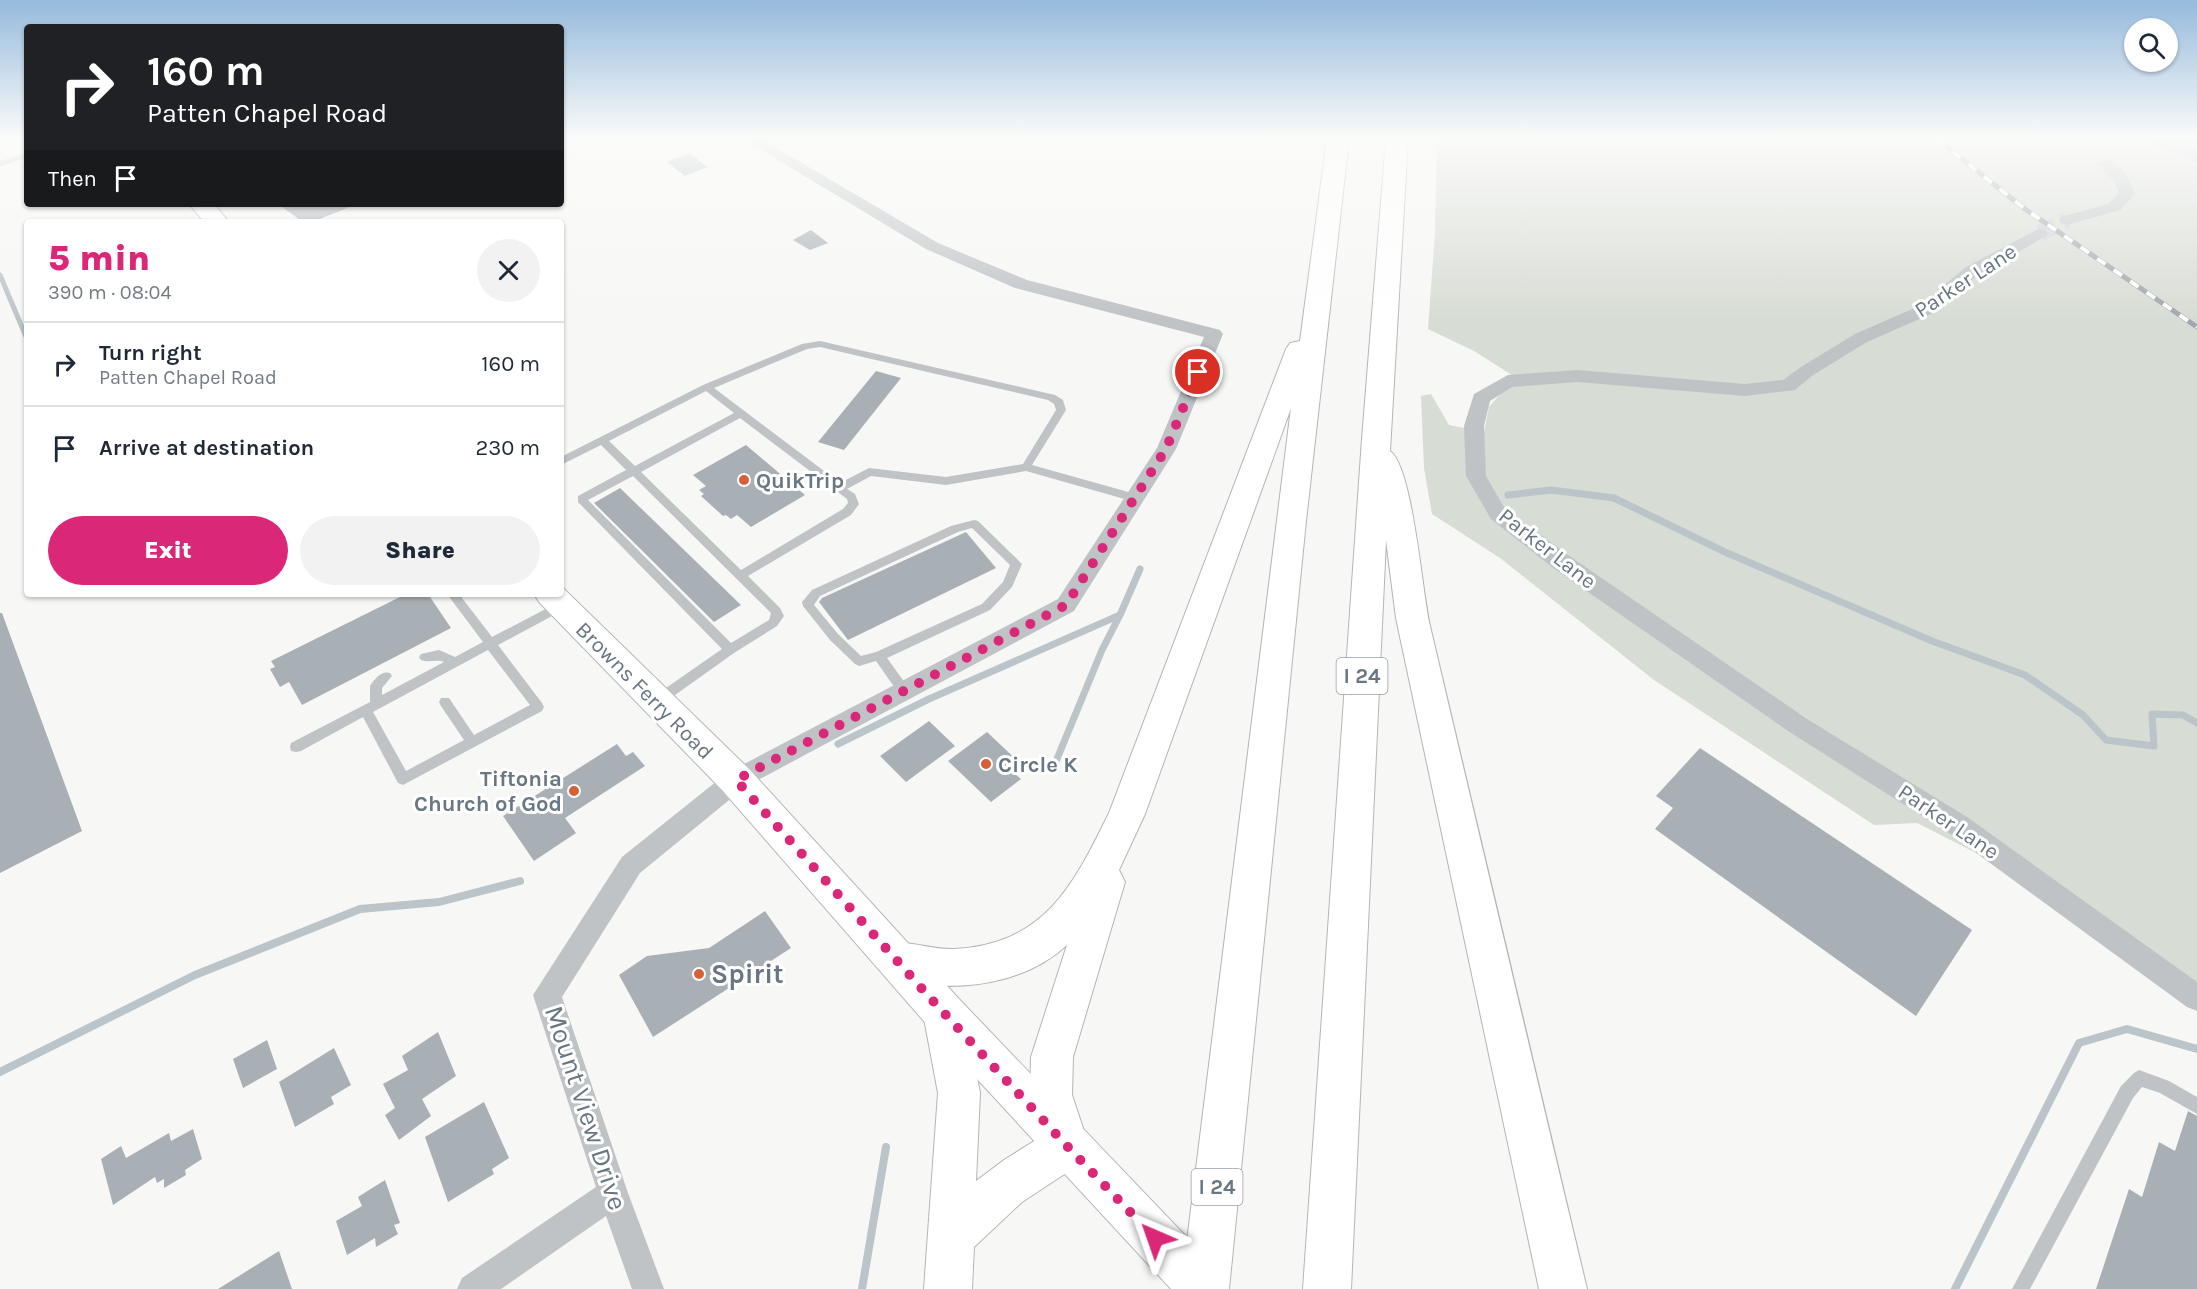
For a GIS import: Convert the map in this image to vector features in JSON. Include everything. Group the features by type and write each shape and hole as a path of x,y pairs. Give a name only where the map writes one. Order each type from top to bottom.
{"main road":[{"name":"I 24","path":"1204,1289 1229,1086 1291,521 1331,199"},
{"name":"I 24","path":"1327,1289 1376,439 1393,199"},
{"path":"204,207 214,219"},
{"path":"952,1236 985,1202 1027,1169 1067,1146 1051,1095 1052,1058 1127,814 1319,297"},
{"path":"1376,439 1395,498 1412,618 1563,1289"},
{"name":"Browns Ferry Road","path":"555,600 736,780 944,1013 1204,1289"},
{"path":"896,960 953,968 995,962 1031,950 1069,920 1096,878 1127,814"},
{"path":"944,1013 959,1093 948,1289"}],"street":[{"path":"736,780 1066,605 1166,449 1214,333 1021,285 932,246 852,199"},
{"path":"2067,220 2114,207 2122,199"},
{"name":"Parker Lane","path":"2040,233 1972,271 1925,310 1861,338 1807,371 1788,386 1745,390 1578,376 1508,381 1481,398 1474,426 1476,476 1498,514 1560,561 1799,726 1959,825 2197,998"},
{"name":"Mount View Drive","path":"648,1289 613,1193 547,995 631,865 736,780"},
{"path":"473,1289 613,1193"}],"lane":[{"path":"564,459 707,387 805,346 820,344 1051,397 1059,402 1061,410 1026,467"},
{"path":"707,387 840,488 851,497 854,504 847,512 739,576"},
{"path":"730,650 582,499 587,494 741,413"},
{"path":"602,440 776,611 778,616 773,623 656,701"},
{"path":"840,488 869,472 946,481 1026,467 1135,498"},
{"path":"974,524 1016,564 1008,584 986,607 879,656 859,661 851,655 808,602 816,593 955,528 974,524"},
{"path":"386,676 376,686 371,707 403,779 538,707 455,597"},
{"path":"296,747 489,644 555,600"},
{"path":"425,657 440,655 455,662"},
{"path":"879,656 904,691"},
{"path":"446,702 472,742"},
{"path":"2021,1289 2127,1092 2139,1078 2164,1086 2197,1106"}],"shaded area":[{"path":"1436,199 2197,199 2197,985 2081,906 1917,823 1874,825 1654,680 1500,558 1432,514 1424,468 1421,396 1431,394 1449,425 1484,432 1489,407 1515,377 1474,351 1428,329"}],"building":[{"path":"282,207 350,207 320,219 299,219"},
{"path":"811,230 828,243 810,250 793,240"},
{"name":"QuikTrip","path":"876,371 901,378 844,450 818,442"},
{"name":"QuikTrip","path":"746,445 805,495 751,527 737,515 731,519 726,515 723,516 701,496 704,494 699,490 706,486 693,475"},
{"path":"620,488 741,605 714,622 594,503"},
{"path":"966,532 996,568 848,640 819,602 822,598"},
{"path":"400,597 430,597 451,628 302,705 289,682 280,687 270,669 275,667 271,661"},
{"path":"0,613 2,613 82,831 0,873"},
{"name":"Circle K","path":"929,721 955,746 906,782 880,756"},
{"name":"Circle K","path":"987,732 1024,767 1015,774 1021,779 991,802 948,761"},
{"name":"Tiftonia Church of God","path":"617,744 626,756 633,752 645,766 565,818 576,833 534,861 503,816"},
{"path":"1700,748 1972,930 1916,1016 1655,829 1673,808 1656,796"},
{"path":"765,911 791,948 653,1037 619,975 647,956 709,948"},
{"path":"438,1032 456,1076 422,1099 431,1116 399,1140 385,1115 395,1108 383,1084 408,1070 402,1056"},
{"path":"267,1040 277,1069 243,1088 233,1059"},
{"path":"334,1048 351,1085 331,1097 334,1104 295,1127 279,1082"},
{"path":"484,1102 509,1158 492,1169 494,1174 448,1202 425,1137"},
{"path":"2188,1111 2197,1116 2197,1289 2096,1289 2129,1189 2142,1197 2159,1142 2175,1151"},
{"path":"193,1129 202,1159 185,1170 186,1175 164,1188 164,1179 157,1183 155,1177 113,1205 101,1159 121,1146 126,1158 169,1133 171,1141"},
{"path":"385,1180 400,1223 394,1225 398,1234 376,1247 375,1238 347,1255 336,1221 362,1206 358,1197"},
{"path":"279,1251 292,1289 218,1289"}],"waterway":[{"path":"0,275 24,332"},
{"path":"1508,495 1551,490 1614,498 1725,552 1932,641 2025,675 2083,715 2106,740 2154,746 2152,714 2183,715 2197,723"},
{"path":"1120,615 1140,569"},
{"path":"838,744 929,699 1120,615"},
{"path":"1052,771 1102,650 1120,615"},
{"path":"0,1072 195,975 360,909 439,902 520,881"},
{"path":"1955,1289 2079,1043 2127,1029 2197,1049"},
{"path":"862,1289 886,1147"}],"tunnel":[{"path":"2040,233 2067,220"}],"railway":[{"path":"2013,199 2197,327"}],"place":[{"name":"QuikTrip","path":"744,480"},
{"name":"Circle K","path":"986,764"},
{"name":"Tiftonia Church of God","path":"574,791"},
{"name":"Spirit","path":"699,974"}],"route":[{"path":"1155,1238 932,1000 736,780 1066,605 1166,449 1198,372"}]}
